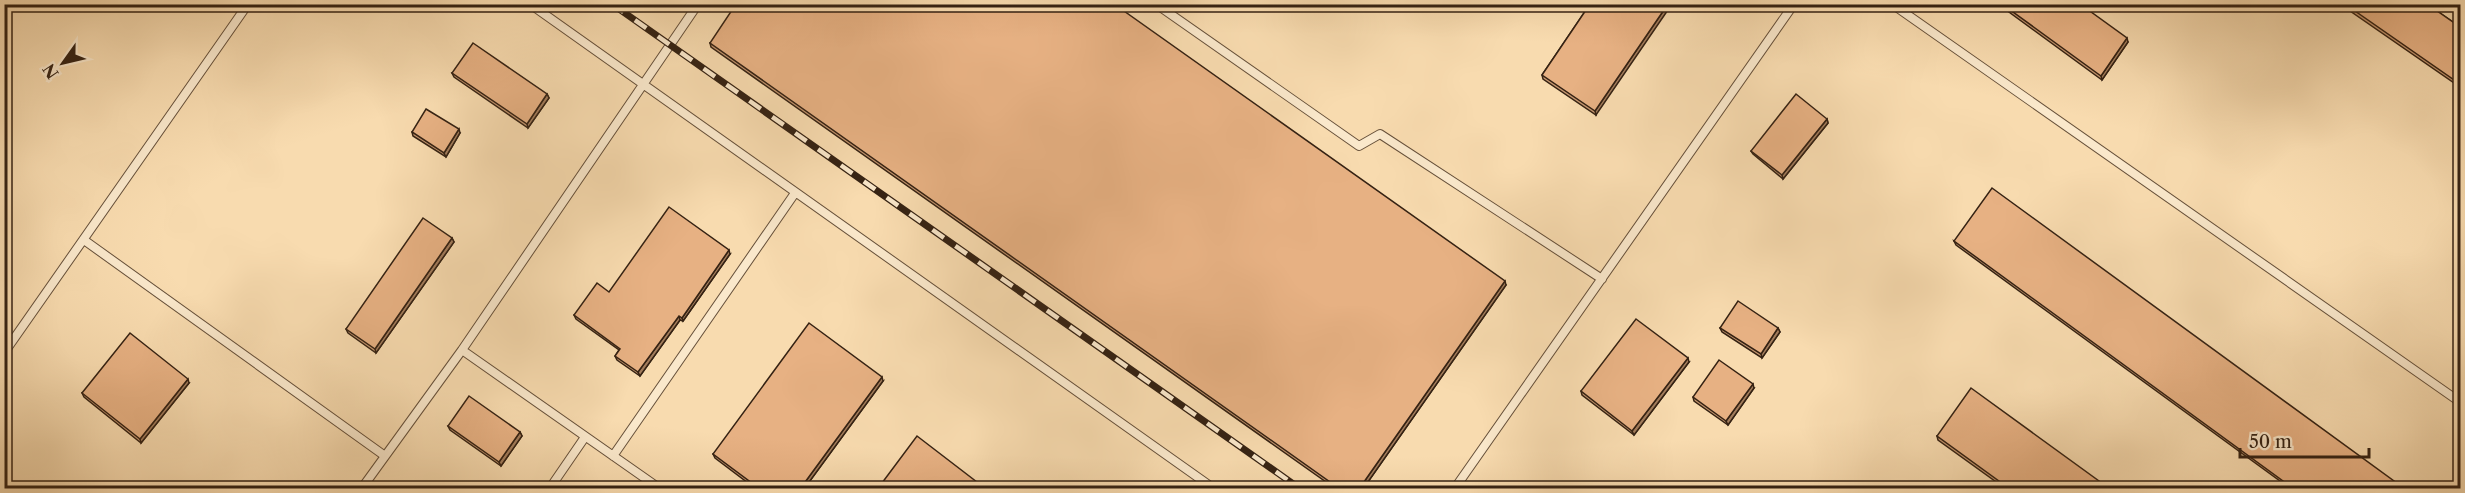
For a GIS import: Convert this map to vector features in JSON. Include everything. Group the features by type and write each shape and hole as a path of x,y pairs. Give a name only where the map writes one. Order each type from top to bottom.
{"lane":[{"path":"4,353 248,4"},
{"path":"530,4 1213,489"},
{"path":"362,489 462,350 698,4"},
{"path":"1156,4 1359,146 1380,134 1602,279"},
{"path":"1455,489 1794,4"},
{"path":"1892,4 2460,402"},
{"path":"613,456 795,193"},
{"path":"84,240 385,456"},
{"path":"462,350 659,489"},
{"path":"549,489 585,437"}],"building":[{"path":"736,4 1114,4 1505,281 1359,489 1340,489 710,43"},
{"path":"1590,4 1668,4 1595,111 1542,75"},
{"path":"2002,4 2080,4 2127,38 2101,76"},
{"path":"2345,4 2427,4 2460,27 2460,84"},
{"path":"473,43 547,94 527,124 452,73"},
{"path":"1796,94 1827,119 1782,175 1751,151"},
{"path":"426,109 459,129 444,153 412,132"},
{"path":"1992,188 2405,489 2294,489 1954,241"},
{"path":"669,207 729,250 682,318 679,316 638,372 615,356 620,349 574,315 597,283 609,292"},
{"path":"423,218 452,238 375,349 346,329"},
{"path":"1738,301 1778,328 1761,354 1720,328"},
{"path":"1636,319 1688,358 1632,431 1581,391"},
{"path":"809,323 882,377 800,489 760,489 713,454"},
{"path":"130,333 188,379 140,439 82,393"},
{"path":"1719,360 1753,384 1726,421 1693,397"},
{"path":"1971,388 2110,489 2010,489 1937,436"},
{"path":"469,396 520,432 499,462 448,426"},
{"path":"917,436 986,489 881,489 879,487"}],"railway":[{"path":"612,4 1299,488"}]}
